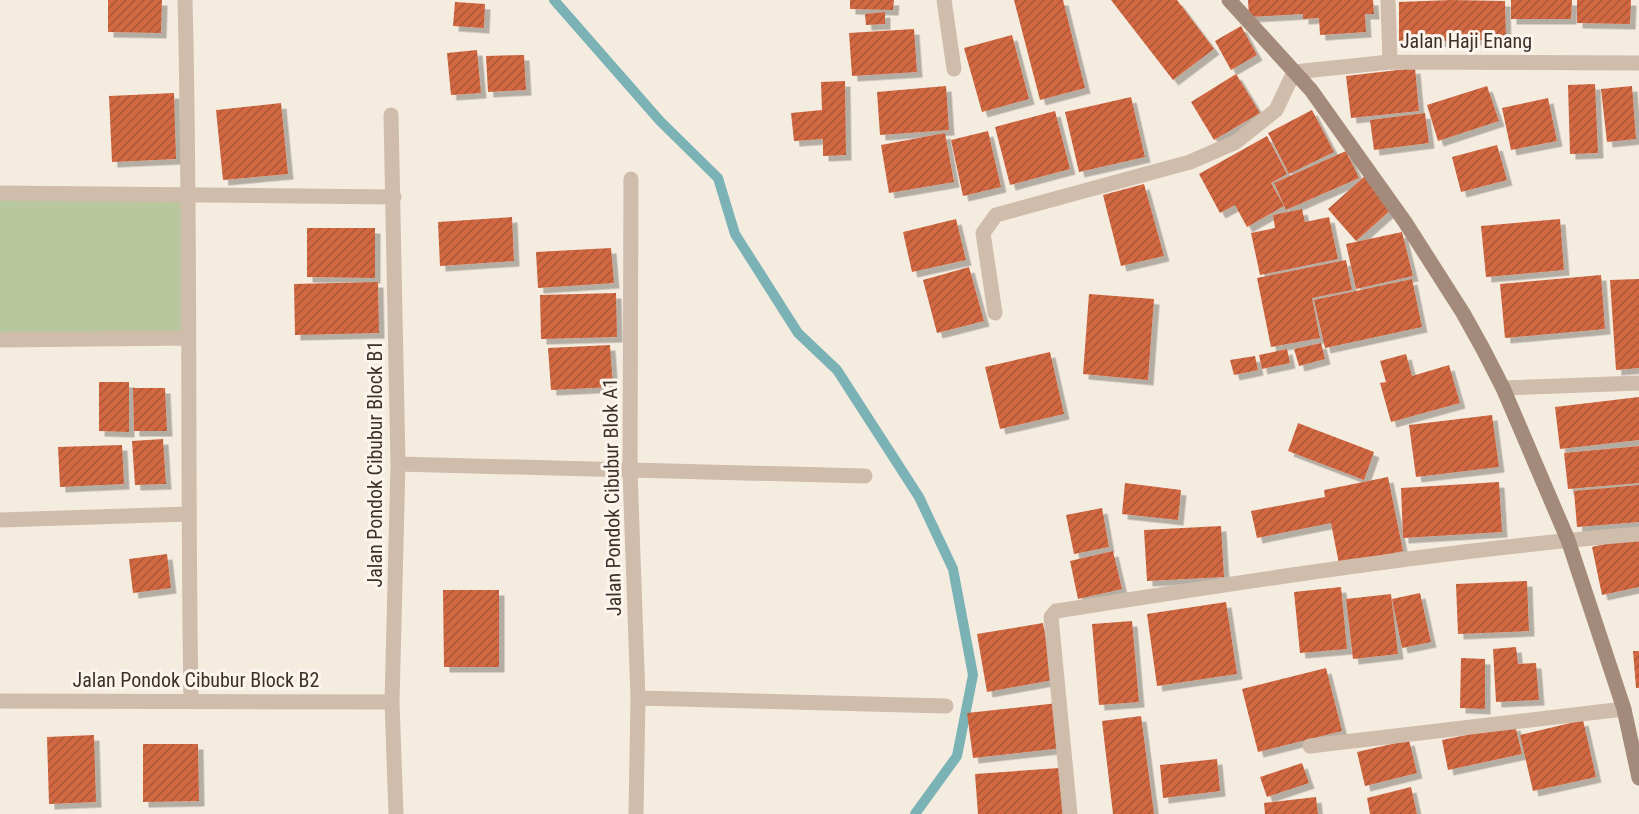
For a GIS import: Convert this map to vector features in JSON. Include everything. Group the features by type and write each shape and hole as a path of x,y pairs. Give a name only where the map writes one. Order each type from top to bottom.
{"street":[{"path":"185,0 190,194 188,338 190,700"},
{"path":"944,0 954,69"},
{"path":"1228,0 1311,90 1405,222 1463,313 1503,388 1568,540 1624,709 1639,778"},
{"path":"1388,0 1390,62"},
{"name":"Jalan Haji Enang","path":"1294,72 1390,62 1639,63"},
{"path":"994,314 983,233 996,215 1190,162 1236,142 1276,110 1294,72"},
{"name":"Jalan Pondok Cibubur Block B1","path":"391,115 398,464 392,702 396,814"},
{"name":"Jalan Pondok Cibubur Blok A1","path":"631,179 630,471 638,698 636,814"},
{"path":"0,193 394,197"},
{"path":"0,340 188,338"},
{"path":"1503,388 1639,382"},
{"path":"398,464 865,476"},
{"path":"0,520 188,514"},
{"path":"1070,814 1051,617 1056,611 1233,583 1568,540 1639,534"},
{"path":"638,698 946,706"},
{"name":"Jalan Pondok Cibubur Block B2","path":"0,701 392,702"},
{"path":"1310,746 1624,709"}],"green space":[{"path":"0,193 190,194 187,338 0,340"}],"building":[{"path":"108,0 162,0 161,33 108,32"},
{"path":"850,0 894,0 893,10 850,9"},
{"path":"1014,0 1063,0 1085,88 1040,100"},
{"path":"1111,0 1177,0 1214,49 1173,80"},
{"path":"1248,0 1373,0 1374,14 1365,14 1366,32 1320,35 1319,18 1303,19 1303,14 1249,17"},
{"path":"1511,0 1572,0 1571,19 1511,19"},
{"path":"1577,0 1631,0 1630,24 1577,23"},
{"path":"1505,1 1506,39 1399,43 1399,2"},
{"path":"455,2 485,4 484,28 453,26"},
{"path":"885,12 885,24 866,25 865,14"},
{"path":"1241,26 1257,55 1231,70 1215,41"},
{"path":"914,29 917,72 852,76 849,33"},
{"path":"1012,35 1029,99 982,112 964,48"},
{"path":"477,50 481,93 451,95 447,53"},
{"path":"524,55 526,90 488,92 486,56"},
{"path":"1415,68 1419,111 1351,118 1346,76"},
{"path":"1236,74 1260,113 1214,140 1191,102"},
{"path":"845,81 846,155 823,156 823,139 794,141 791,113 822,110 821,82"},
{"path":"1595,84 1598,153 1570,154 1568,85"},
{"path":"946,86 949,130 880,135 877,92"},
{"path":"1487,86 1499,121 1438,141 1427,105"},
{"path":"1632,86 1636,139 1607,142 1601,89"},
{"path":"174,93 176,159 112,162 109,96"},
{"path":"1131,97 1145,157 1079,172 1065,112"},
{"path":"1548,98 1557,141 1511,150 1502,108"},
{"path":"281,103 288,174 223,180 216,110"},
{"path":"1312,110 1334,152 1289,174 1268,133"},
{"path":"1055,111 1070,169 1010,185 995,127"},
{"path":"1425,113 1429,143 1374,150 1370,120"},
{"path":"988,131 1001,187 963,196 951,140"},
{"path":"945,133 954,182 889,193 881,145"},
{"path":"1267,136 1287,174 1271,183 1284,206 1247,227 1235,205 1220,213 1199,174"},
{"path":"1497,145 1507,180 1461,192 1452,157"},
{"path":"1346,151 1359,178 1286,210 1274,183"},
{"path":"1365,176 1393,208 1356,241 1328,209"},
{"path":"1144,184 1164,256 1121,266 1103,195"},
{"path":"1302,209 1305,222 1329,217 1338,259 1260,275 1251,233 1275,228 1273,215"},
{"path":"512,217 514,261 440,266 438,222"},
{"path":"956,219 966,260 912,272 903,232"},
{"path":"1560,219 1564,270 1486,277 1481,226"},
{"path":"307,228 375,228 375,278 307,277"},
{"path":"1402,232 1413,276 1356,289 1346,244"},
{"path":"611,248 614,283 538,288 536,252"},
{"path":"1346,260 1352,290 1312,298 1320,338 1271,347 1257,278"},
{"path":"969,267 984,321 937,333 923,280"},
{"path":"1601,275 1605,329 1505,338 1500,284"},
{"path":"1412,279 1422,327 1325,348 1314,300"},
{"path":"1639,279 1639,368 1616,370 1610,280"},
{"path":"378,282 379,333 295,335 294,284"},
{"path":"616,293 617,337 541,339 540,295"},
{"path":"1089,294 1154,299 1148,380 1083,374"},
{"path":"1321,343 1325,359 1299,366 1294,349"},
{"path":"610,345 613,387 551,390 548,348"},
{"path":"1287,349 1290,363 1262,369 1259,355"},
{"path":"1050,352 1064,414 1000,429 985,367"},
{"path":"1406,354 1412,376 1449,365 1460,403 1391,422 1380,383 1386,382 1380,361"},
{"path":"1255,356 1258,370 1234,375 1230,360"},
{"path":"99,382 129,382 129,432 99,431"},
{"path":"133,388 165,388 167,431 134,431"},
{"path":"1639,397 1639,440 1560,449 1555,407"},
{"path":"1492,415 1499,467 1416,477 1409,425"},
{"path":"1298,423 1374,452 1364,480 1288,451"},
{"path":"163,439 166,484 135,485 132,441"},
{"path":"122,445 124,484 60,487 58,447"},
{"path":"1639,446 1639,483 1568,489 1564,453"},
{"path":"1388,477 1403,551 1339,564 1331,523 1257,538 1251,511 1325,497 1324,490"},
{"path":"1499,482 1502,532 1403,538 1401,488"},
{"path":"1125,483 1181,490 1178,520 1122,514"},
{"path":"1639,485 1639,522 1577,527 1574,491"},
{"path":"1102,508 1109,547 1074,554 1066,515"},
{"path":"1221,526 1224,577 1147,581 1144,530"},
{"path":"1639,536 1639,587 1602,595 1592,547"},
{"path":"1113,551 1122,589 1078,599 1070,561"},
{"path":"167,554 171,588 133,593 129,559"},
{"path":"1527,581 1529,631 1458,634 1456,584"},
{"path":"1341,587 1347,649 1300,653 1294,592"},
{"path":"443,590 499,590 499,667 444,667"},
{"path":"1420,593 1431,642 1402,648 1392,599"},
{"path":"1391,594 1398,654 1353,659 1346,599"},
{"path":"1226,602 1237,674 1157,686 1147,614"},
{"path":"1132,621 1139,702 1099,705 1092,624"},
{"path":"1043,623 1053,680 987,692 977,634"},
{"path":"1516,647 1518,664 1536,663 1539,700 1496,702 1493,649"},
{"path":"1633,651 1639,651 1639,688 1636,688"},
{"path":"1461,658 1485,659 1485,709 1460,708"},
{"path":"1326,668 1342,731 1258,752 1242,689"},
{"path":"1058,703 1063,748 973,758 967,713"},
{"path":"1141,716 1154,814 1113,814 1102,721"},
{"path":"1583,720 1596,777 1533,791 1520,735"},
{"path":"1515,725 1522,754 1448,770 1442,740"},
{"path":"94,735 96,802 49,804 47,737"},
{"path":"1409,740 1417,773 1365,786 1357,752"},
{"path":"143,744 198,744 199,801 143,802"},
{"path":"1217,759 1220,791 1163,798 1160,765"},
{"path":"1302,763 1309,783 1267,797 1260,777"},
{"path":"1059,768 1063,814 978,814 975,774"},
{"path":"1411,787 1417,814 1370,814 1367,798"},
{"path":"1316,797 1318,814 1265,814 1264,803"}],"waterway":[{"path":"554,0 660,121 718,178 735,234 798,333 837,370 919,497 953,569 973,675 957,756 915,814"}]}
